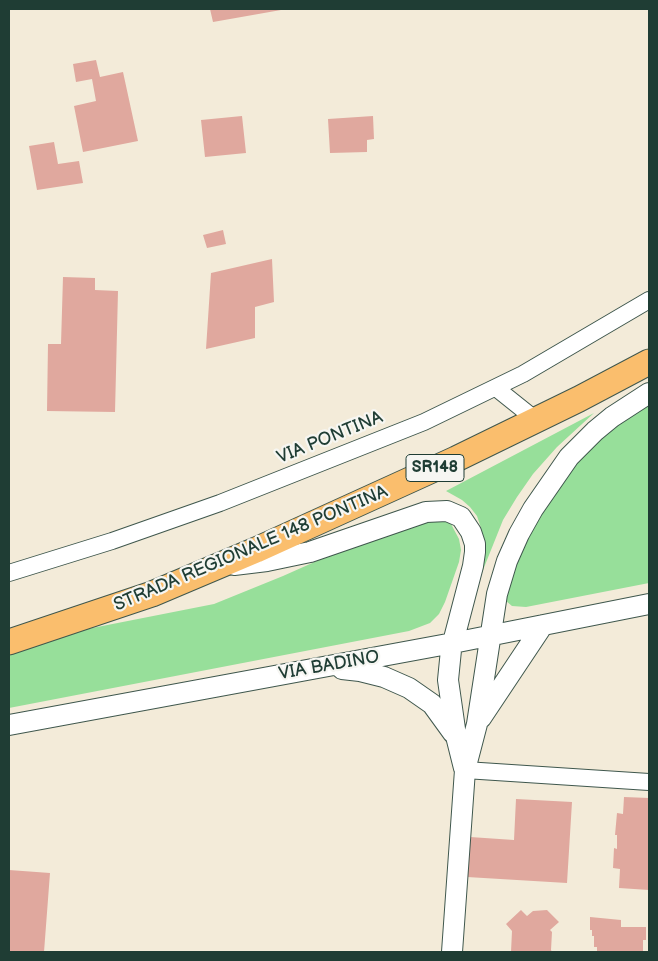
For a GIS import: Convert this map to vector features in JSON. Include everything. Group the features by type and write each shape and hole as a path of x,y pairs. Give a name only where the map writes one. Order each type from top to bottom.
{"main road":[{"name":"STRADA REGIONALE 148 PONTINA","path":"9,642 135,600 218,567 351,508 536,420 649,362"}],"street":[{"name":"VIA PONTINA","path":"9,573 112,541 238,497 408,428 496,388 552,358 649,300"},
{"path":"496,388 536,420"},
{"path":"452,952 464,770 477,724 497,594 507,561 519,534 549,485 569,457 595,431 619,412 649,393"},
{"path":"218,567 267,561 310,552 426,512 440,510 452,512 466,522 474,544 473,566 449,660 448,680 456,736 464,770"},
{"name":"VIA BADINO","path":"9,725 453,643 649,604"},
{"path":"477,724 543,625"},
{"path":"319,668 360,671 384,677 401,684 432,704 456,736"},
{"path":"464,770 649,782"}],"green space":[{"path":"649,398 649,583 526,607 512,606 502,595 503,580 561,472"},
{"path":"594,413 557,447 533,474 517,497 503,520 475,590 482,540 481,528 477,516 470,507 446,491"},
{"path":"420,515 444,519 451,524 459,539 461,550 459,562 445,602 439,614 430,623 409,631 9,708 9,653 72,632 214,604 283,576"}],"building":[{"path":"210,9 280,9 281,10 213,22"},
{"path":"96,60 100,77 123,72 138,141 83,152 74,106 96,101 92,79 76,82 73,64"},
{"path":"242,116 246,153 205,157 201,120"},
{"path":"373,116 374,139 367,140 367,152 330,153 328,119"},
{"path":"54,142 58,164 79,161 83,183 37,190 29,146"},
{"path":"223,230 226,244 207,248 203,235"},
{"path":"272,259 274,302 255,307 255,338 206,349 211,273"},
{"path":"63,277 95,278 95,290 118,291 115,412 47,411 48,344 61,344"},
{"path":"624,797 649,798 649,890 619,888 620,869 613,868 614,848 617,849 617,835 615,835 617,813 623,814"},
{"path":"516,799 572,802 567,883 467,877 470,837 514,840"},
{"path":"9,870 50,873 44,952 9,952"},
{"path":"521,910 527,916 533,911 547,910 559,922 550,930 552,932 552,952 511,952 512,931 506,924"},
{"path":"590,917 621,920 621,927 646,927 646,940 643,940 643,952 597,952 597,947 594,947 594,936 592,936 592,930 590,930"}]}
